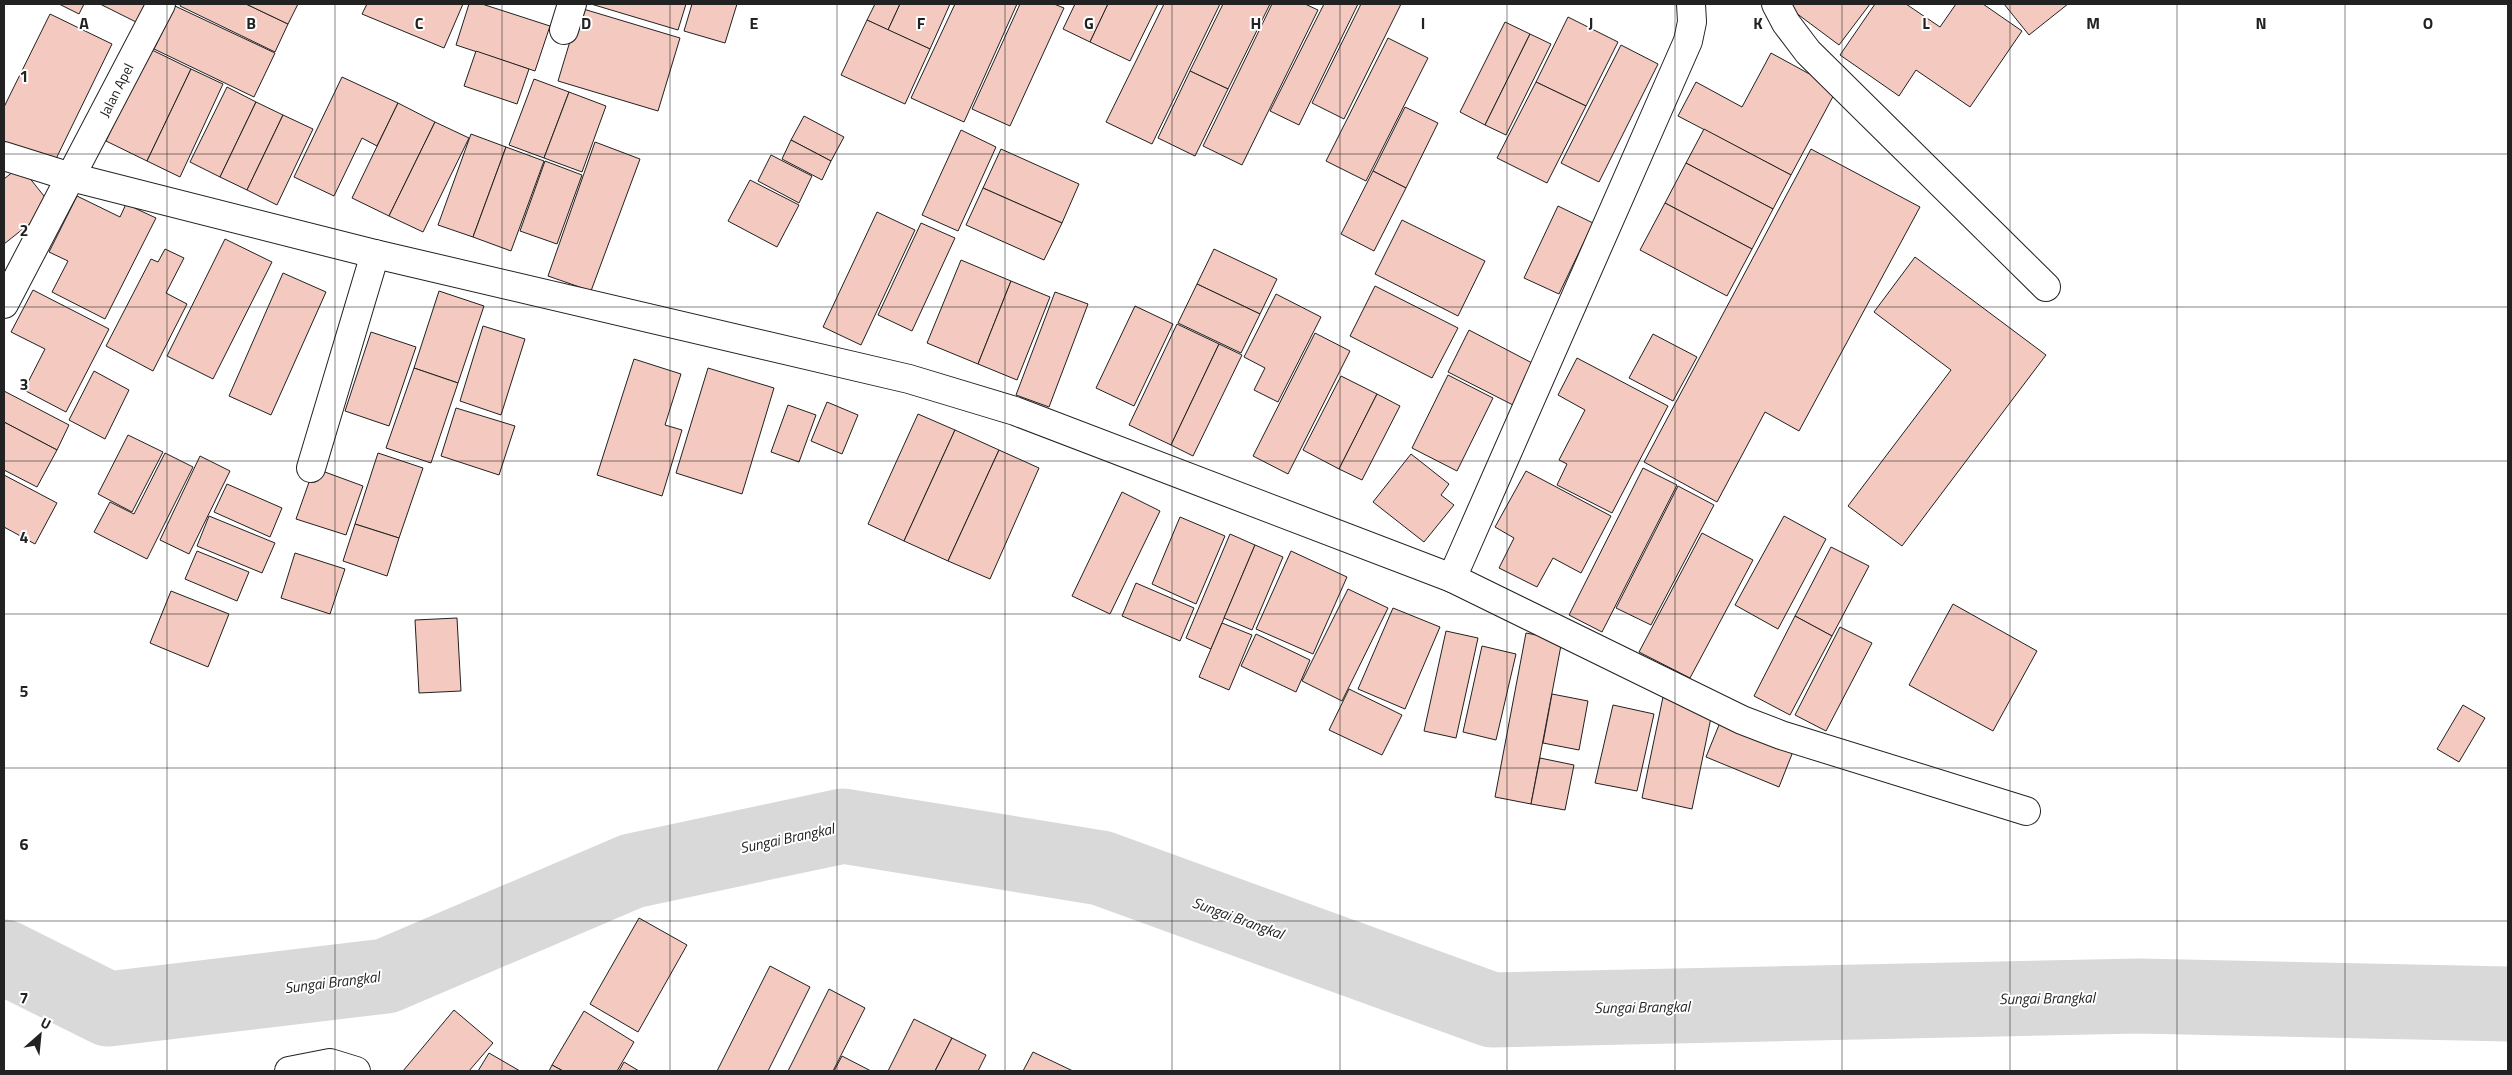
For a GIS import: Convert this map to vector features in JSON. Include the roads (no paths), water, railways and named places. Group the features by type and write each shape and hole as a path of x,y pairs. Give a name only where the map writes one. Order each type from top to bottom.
{"street":[{"name":"Jalan Apel","path":"4,304 161,4"},
{"path":"564,30 572,4"},
{"path":"1452,578 1688,41 1692,22 1691,4"},
{"path":"1776,4 1786,23 1808,52 2046,287"},
{"path":"4,156 71,177 375,254 909,379 965,394 1015,411 1452,578 1742,720 1781,735 2026,811"},
{"path":"311,468 375,254"},
{"path":"289,1071 330,1063 356,1071"}],"waterway":[{"name":"Sungai Brangkal","path":"4,957 108,1009 386,976 632,871 843,826 1101,868 1492,1010 2138,996 2508,1004"}]}
